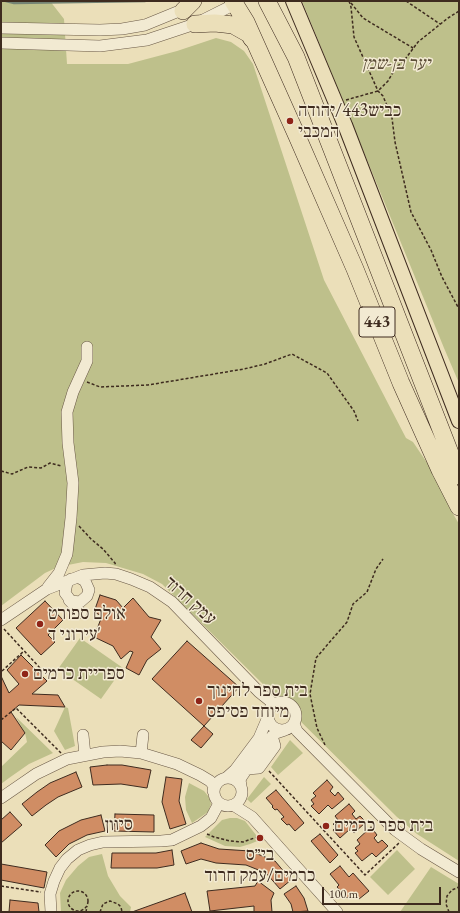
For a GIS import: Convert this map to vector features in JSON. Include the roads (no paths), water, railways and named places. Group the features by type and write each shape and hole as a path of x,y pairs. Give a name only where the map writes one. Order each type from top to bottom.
{"highway":[{"name":"443","path":"267,1 296,57 459,476"},
{"name":"443","path":"235,2 257,46 355,268 401,383 440,470 459,507"},
{"path":"195,24 215,23 234,25 248,34 257,46"}],"main road":[{"path":"293,1 336,103 459,421"}],"street":[{"path":"1,28 122,29 145,25 201,1"},
{"path":"1,43 100,46 147,40 195,24 235,2"},
{"path":"47,589 59,573 67,554 71,518 72,483 68,444 67,412 73,392 87,361 88,347"},
{"name":"עמק חרוד","path":"1,620 47,589 74,578 95,573 116,574 150,588 172,602 259,692 274,704"},
{"path":"69,600 80,602 87,596 89,590 87,583 83,578 74,578 67,583 65,590 69,600 81,613"},
{"path":"1,798 36,774 67,759 102,752 120,752 141,753 178,764 210,781 214,786 213,791 214,796 223,806 233,805 238,803 242,795 240,780 247,769 272,736 276,733 289,729 294,724 297,714 292,706 285,702 280,702 274,704 270,708 268,717 259,738 235,770 226,778 217,782 213,791"},
{"path":"268,717 272,726 280,730 285,730"},
{"path":"294,724 297,732 386,821 405,837 459,872"},
{"path":"83,735 85,755"},
{"path":"141,753 143,735"},
{"path":"247,769 258,768 276,746 272,736"},
{"path":"226,778 234,779 241,786"},
{"name":"סיוון","path":"51,912 50,894 54,881 60,868 67,859 78,850 103,842 161,842 172,840 197,828 211,818 219,803"},
{"path":"233,805 252,817 337,912"}],"waterway":[{"path":"6,1 14,3 145,1"}],"place":[{"name":"כביש443/יהודה המכבי","path":"290,121"},
{"name":"אולם ספורט עירוני ד'","path":"40,624"},
{"name":"ספריית כרמים","path":"25,674"},
{"name":"בית ספר לחינוך מיוחד פסיפס","path":"199,701"},
{"name":"בית ספר כרמים","path":"326,826"},
{"name":"בי״ס כרמים/עמק חרוד","path":"260,838"}],"park label":[{"name":"יער בן-שמן","path":"396,64"}]}
